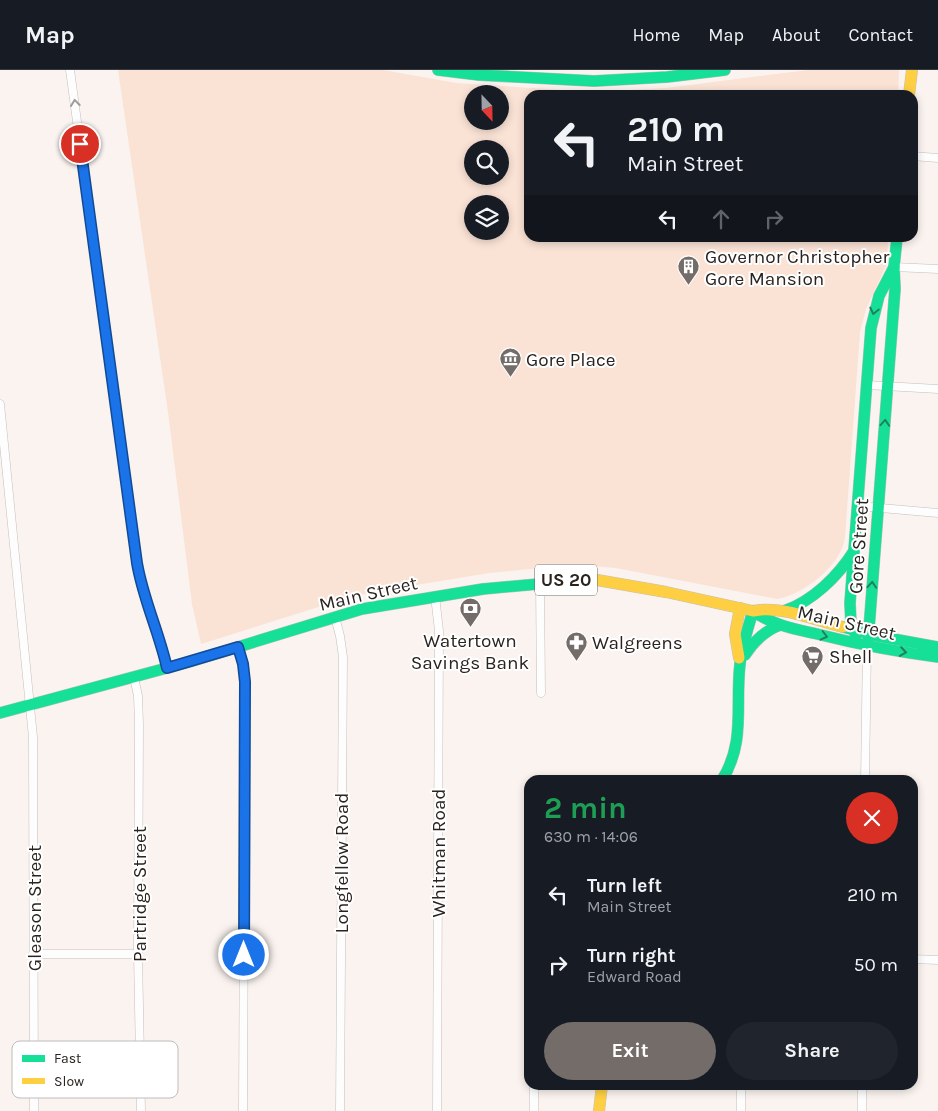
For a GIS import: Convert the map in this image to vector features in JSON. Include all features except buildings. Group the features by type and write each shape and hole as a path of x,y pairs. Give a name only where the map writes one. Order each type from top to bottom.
{"main road":[{"path":"438,70 479,75 594,81 667,77 725,70"},
{"path":"910,90 912,70"},
{"name":"Gore Street","path":"867,646 895,289 896,242"},
{"name":"Gore Street","path":"852,630 850,609 854,549 874,311 883,286 894,267"},
{"path":"784,612 798,606 843,567 854,549"},
{"name":"Main Street","path":"0,714 167,668 371,607 435,596 540,582 578,579 615,582 753,611 768,609 784,612 868,634 938,647"},
{"path":"740,608 735,634 740,663"},
{"name":"Main Street","path":"753,611 761,618 780,625 867,646 938,657"},
{"path":"727,775 736,748 740,663 753,611"},
{"path":"740,663 750,646 759,636 770,628 780,625"},
{"path":"852,630 858,639 867,646"},
{"path":"600,1111 602,1090"}],"street":[{"path":"70,70 137,563 142,589 157,630 167,668"},
{"path":"918,156 938,158"},
{"path":"894,267 938,269"},
{"path":"867,385 938,389"},
{"name":"Gleason Street","path":"0,404 33,737 34,1041"},
{"path":"858,506 938,513"},
{"path":"540,582 541,693"},
{"name":"Whitman Road","path":"435,596 439,631 437,1111"},
{"name":"Longfellow Road","path":"335,617 343,657 340,1111"},
{"path":"865,775 867,646"},
{"path":"238,647 243,664 245,682 243,1111"},
{"name":"Partridge Street","path":"134,677 138,696 139,724 138,954 140,1041"},
{"path":"34,954 138,954"},
{"path":"918,960 938,960"},
{"path":"534,1090 534,1111"},
{"path":"740,1111 741,1090"},
{"path":"862,1090 862,1111"},
{"name":"Gleason Street","path":"34,1098 34,1111"},
{"name":"Partridge Street","path":"142,1098 142,1111"}],"shaded area":[{"name":"Gore Place","path":"118,70 383,70 456,83 487,85 464,85 464,130 509,130 509,86 563,90 524,90 524,242 888,242 887,264 866,309 860,332 845,537 837,558 829,568 820,577 798,592 777,599 616,568 579,565 560,566 489,573 368,593 201,644 192,604 168,412"},
{"name":"Gore Place","path":"808,70 899,70 898,90 630,90 666,88"}],"traffic: fast":[{"path":"438,70 479,75 594,81 667,77 725,70"},
{"path":"868,642 895,289 894,267 897,242"},
{"path":"856,636 851,624 850,603 871,328 879,296 894,267"},
{"path":"784,611 795,607 824,587 854,551"},
{"path":"0,713 189,662 362,609 483,589 583,580"},
{"path":"724,775 734,752 737,737 740,664 753,611"},
{"path":"753,611 768,620 792,628 907,653 938,657"},
{"path":"745,655 760,637 780,625"},
{"path":"843,627 877,636 938,647"}],"traffic: slow":[{"path":"910,90 912,70"},
{"path":"583,580 597,580 666,592 753,611 775,610 787,612 843,627"},
{"path":"739,658 735,634 740,608"},
{"path":"599,1111 601,1090"}],"place":[{"name":"Governor Christopher Gore Mansion","path":"689,286"},
{"name":"Gore Place","path":"510,378"},
{"name":"Watertown Savings Bank","path":"470,628"},
{"name":"Walgreens","path":"576,661"},
{"name":"Shell","path":"813,675"}],"route":[{"path":"80,144 142,589 162,645 167,668 238,647 243,664 245,682 244,955"}]}
